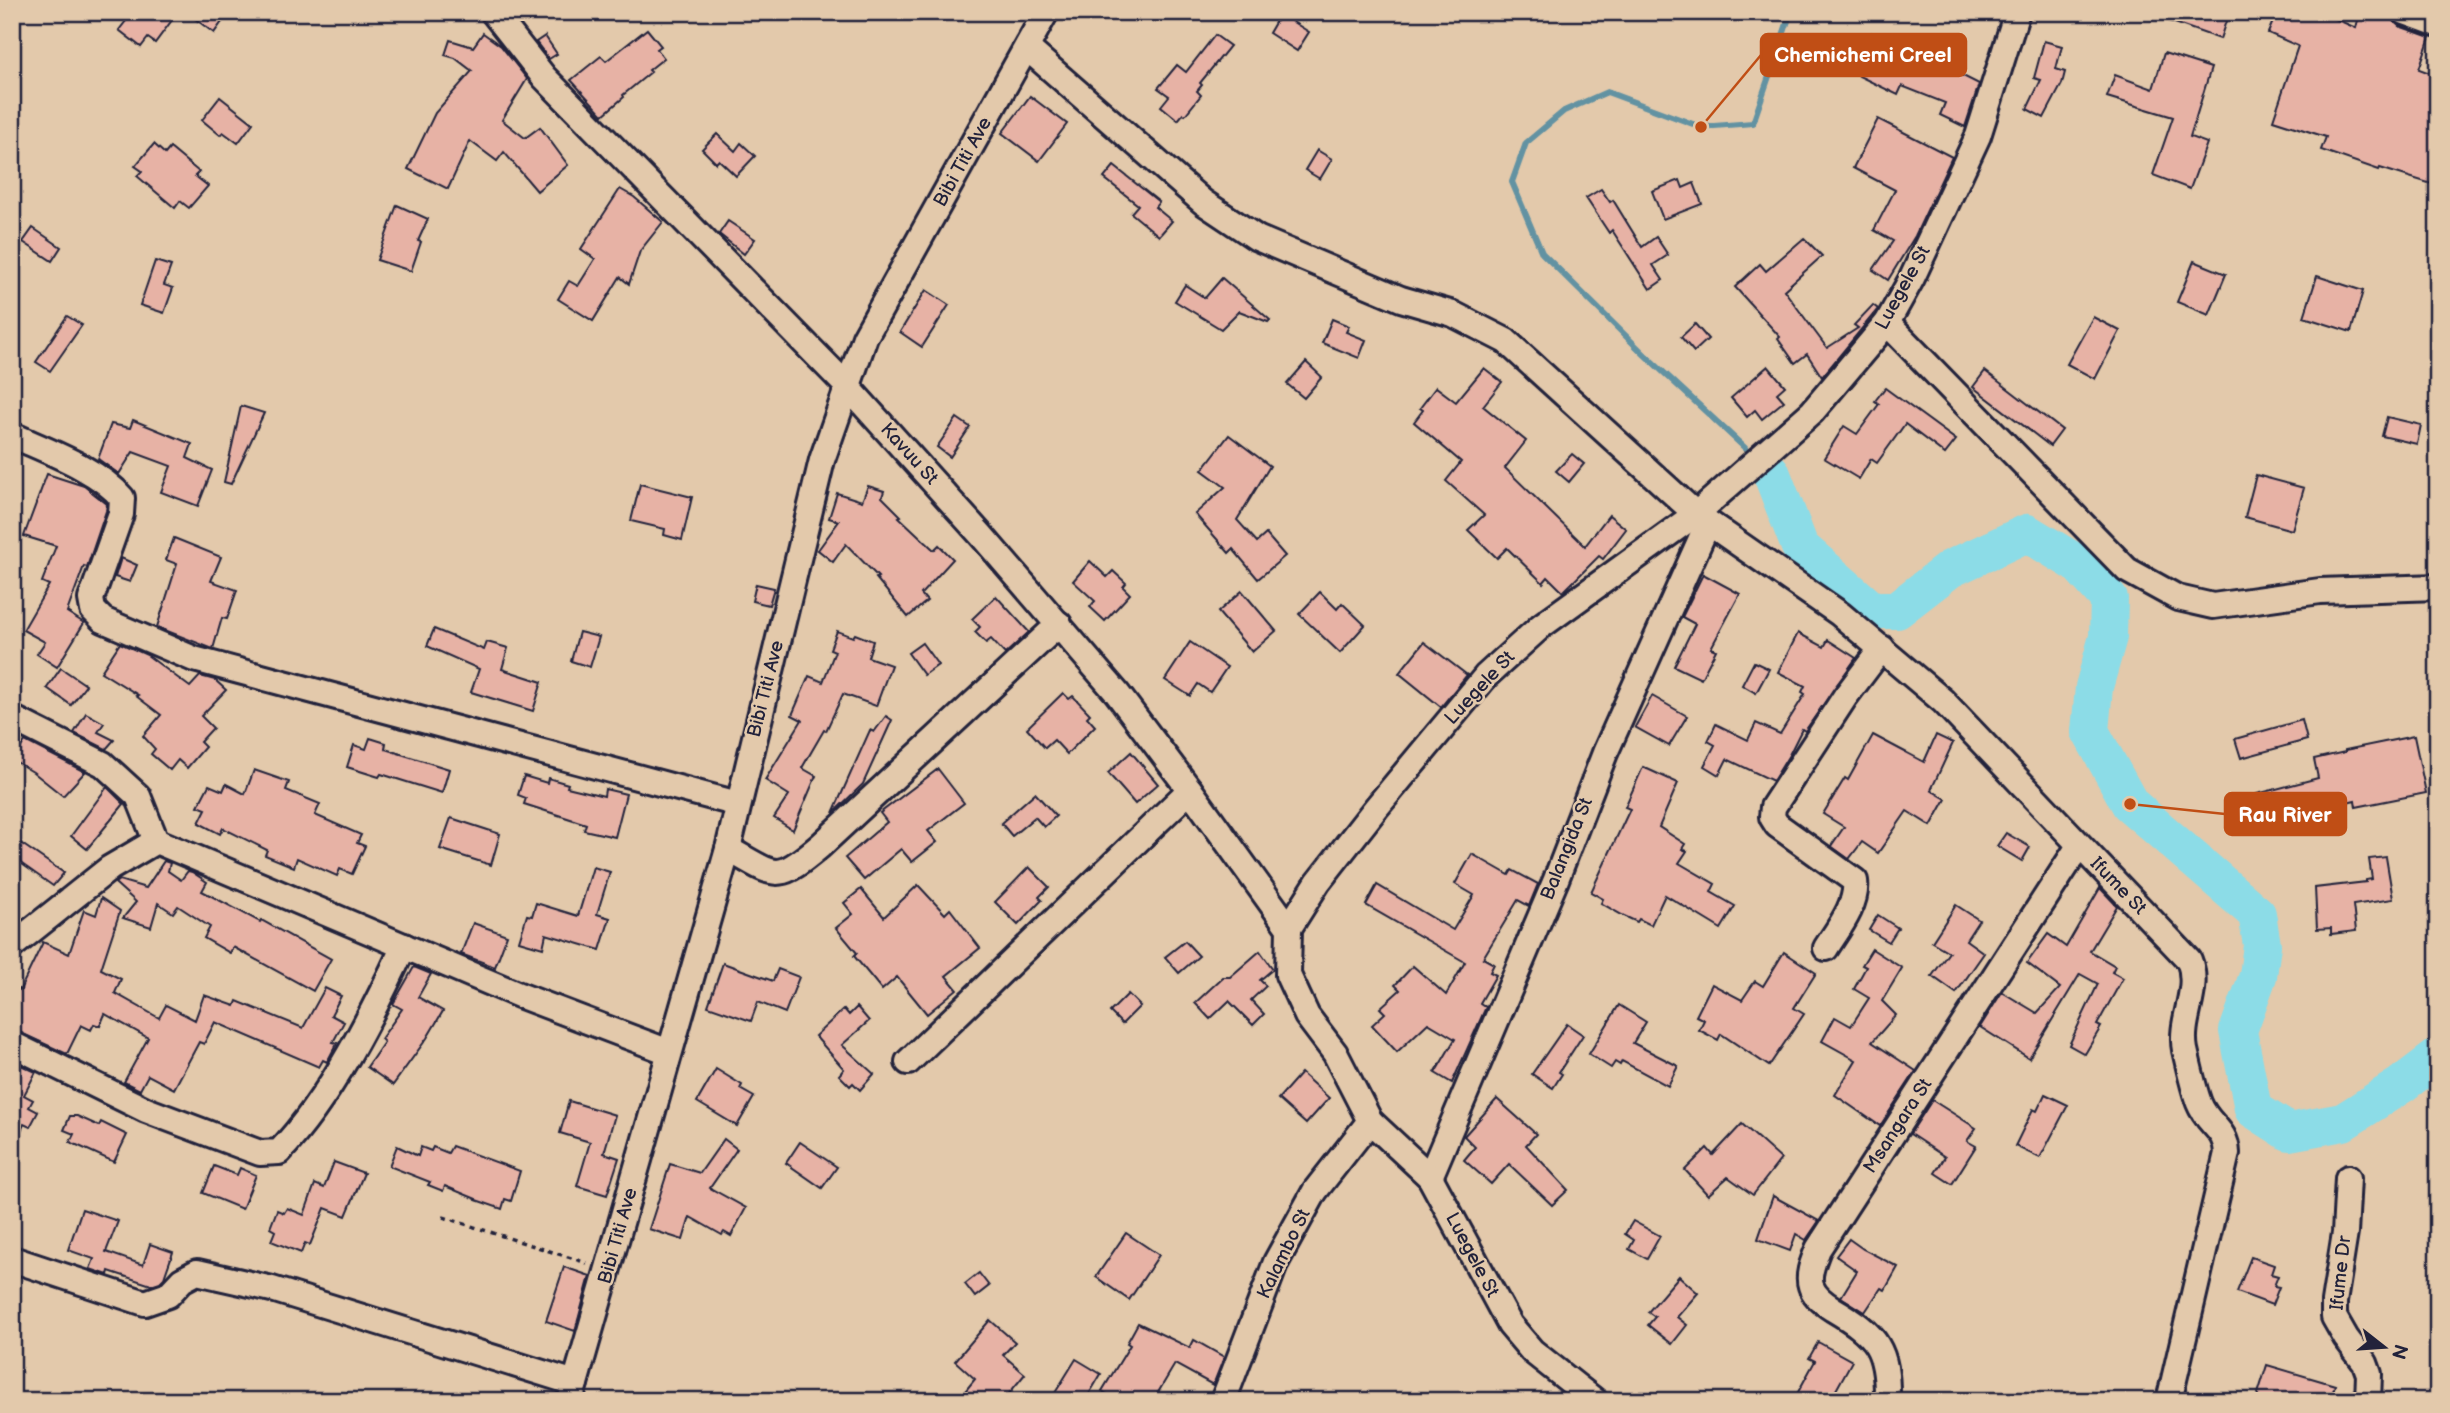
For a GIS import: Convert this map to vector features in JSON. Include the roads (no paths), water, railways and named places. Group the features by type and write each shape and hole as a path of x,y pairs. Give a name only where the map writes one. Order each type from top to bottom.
{"street":[{"name":"Kavuu St","path":"494,12 544,77 847,386 1059,624 1117,693 1289,928"},
{"name":"Bibi Titi Ave","path":"572,1392 728,849 822,460 847,386 865,337 1046,12"},
{"name":"Luegele St","path":"1595,1401 1532,1351 1510,1325 1430,1177 1370,1121 1335,1053 1307,1016 1288,975 1289,928 1318,882 1486,676 1541,626 1702,519 1812,412 1887,323 1912,278 1978,136 2017,12"},
{"path":"2405,12 2438,24"},
{"name":"Ifume St","path":"1027,48 1203,202 1257,238 1401,299 1453,314 1506,341 1702,519 1840,614 1943,701 2189,960 2193,971 2193,986 2183,1031 2185,1048 2199,1103 2209,1122 2221,1132 2227,1143 2221,1186 2169,1401"},
{"path":"1887,323 2127,570 2178,598 2213,606 2320,591 2438,587"},
{"path":"12,435 81,467 111,485 122,498 121,514 91,599 93,610 103,620 194,659 738,804"},
{"name":"Balangida St","path":"1430,1177 1555,882 1702,519"},
{"path":"728,849 766,871 780,874 795,867 821,846 1059,624"},
{"path":"1826,948 1857,891 1855,881 1777,825 1772,817 1773,807 1845,697 1882,648"},
{"path":"12,719 103,764 138,796 156,841 519,995 669,1052"},
{"path":"908,1062 1190,790"},
{"path":"12,946 110,868 156,841"},
{"name":"Msangara St","path":"1887,1401 1887,1373 1878,1347 1861,1325 1823,1303 1811,1287 1810,1275 1818,1249 2079,846"},
{"path":"12,1044 146,1110 260,1153 279,1152 320,1101 381,995 404,946"},
{"name":"Kalambo St","path":"1223,1401 1276,1262 1315,1191 1370,1121"},
{"name":"Ifume Dr","path":"2348,1178 2345,1233 2334,1317 2370,1374 2368,1401"},
{"path":"12,1259 145,1303 168,1295 182,1280 197,1272 272,1289 572,1392"}],"waterway":[{"path":"1745,448 1645,355 1542,253 1512,182 1526,143 1564,111 1607,92 1701,127 1753,123 1791,12"},
{"path":"1771,472 1800,547 1872,610 1897,610 1950,569 2027,533 2078,564 2109,599 2108,637 2094,687 2090,731 2130,804 2257,914 2262,945 2258,976 2238,1031 2253,1109 2289,1132 2343,1122 2401,1085 2438,1057"}],"place":[{"name":"Chemichemi Creel","path":"1701,127"},
{"name":"Rau River","path":"2130,804"}]}
